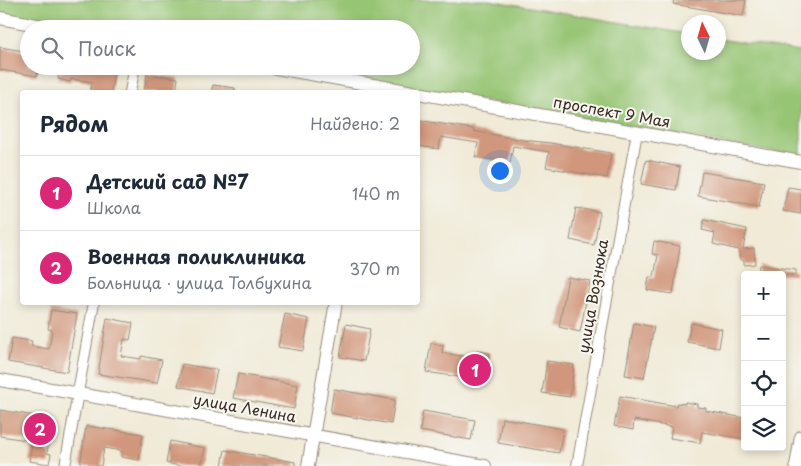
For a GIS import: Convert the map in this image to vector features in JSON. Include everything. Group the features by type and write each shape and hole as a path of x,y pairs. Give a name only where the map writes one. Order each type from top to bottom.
{"street":[{"path":"0,18 20,22"},
{"path":"130,90 133,75"},
{"path":"307,75 373,89 386,90"},
{"name":"проспект 9 Мая","path":"420,93 801,162"},
{"name":"улица Вознюка","path":"577,466 637,132"},
{"path":"65,466 93,305"},
{"path":"308,466 335,305"},
{"name":"улица Ленина","path":"0,380 485,466"},
{"path":"796,466 801,437"}],"green space":[{"path":"0,0 489,0 681,33 681,60 726,60 726,40 801,52 801,157 339,75 420,75 420,20 27,20 0,15"}],"building":[{"path":"674,0 746,0 743,16 673,4"},
{"path":"0,47 20,50 20,73 0,70"},
{"path":"59,75 114,75 111,90 90,90 92,82 71,79 70,82 58,79"},
{"path":"147,75 178,78 176,90 144,90"},
{"path":"213,85 235,88 234,90 212,90"},
{"path":"420,120 523,140 611,153 607,178 546,167 549,152 513,146 510,163 475,157 478,143 441,137 439,149 420,146"},
{"path":"646,160 680,167 676,190 641,184"},
{"path":"702,172 764,182 759,207 698,196"},
{"path":"788,187 801,189 801,214 783,211"},
{"path":"576,208 600,212 594,245 570,240"},
{"path":"704,220 747,229 743,249 754,248 755,264 744,265 744,260 740,260 739,250 713,244 715,233 702,230"},
{"path":"654,241 680,246 673,294 647,290 649,277 654,277 658,255 652,254"},
{"path":"759,265 796,270 796,275 786,275 786,271 758,271"},
{"path":"568,277 590,281 580,332 559,327"},
{"path":"51,310 77,314 67,372 8,362 12,338 32,341 31,346 49,349 52,330 48,329"},
{"path":"285,314 309,319 303,351 278,347"},
{"path":"107,318 133,323 130,340 124,339 121,356 141,359 141,356 162,360 157,383 98,374"},
{"path":"634,323 654,327 644,378 625,375"},
{"path":"691,323 722,329 719,348 687,342"},
{"path":"346,324 370,329 364,361 340,357"},
{"path":"431,343 443,345 442,353 476,358 477,351 490,353 485,381 426,372"},
{"path":"547,361 574,365 570,397 542,393"},
{"path":"182,364 217,370 212,393 178,386"},
{"path":"238,374 298,385 294,409 233,398"},
{"path":"334,389 395,400 391,424 330,413"},
{"path":"620,396 676,406 677,403 685,404 685,402 697,404 697,407 706,408 706,411 741,417 741,438 702,432 700,443 670,438 672,427 634,420 633,430 614,426"},
{"path":"0,410 53,419 47,453 51,454 49,464 29,461 33,441 0,436"},
{"path":"423,411 475,420 471,440 420,431"},
{"path":"502,418 563,429 559,453 498,443"},
{"path":"86,426 143,434 139,460 121,457 122,451 104,448 101,466 80,466"},
{"path":"170,441 205,448 201,466 181,466 166,463"},
{"path":"225,450 295,462 295,466 222,466"}],"place":[{"name":"Детский сад №7","path":"475,370"},
{"name":"Военная поликлиника","path":"40,429"}]}
